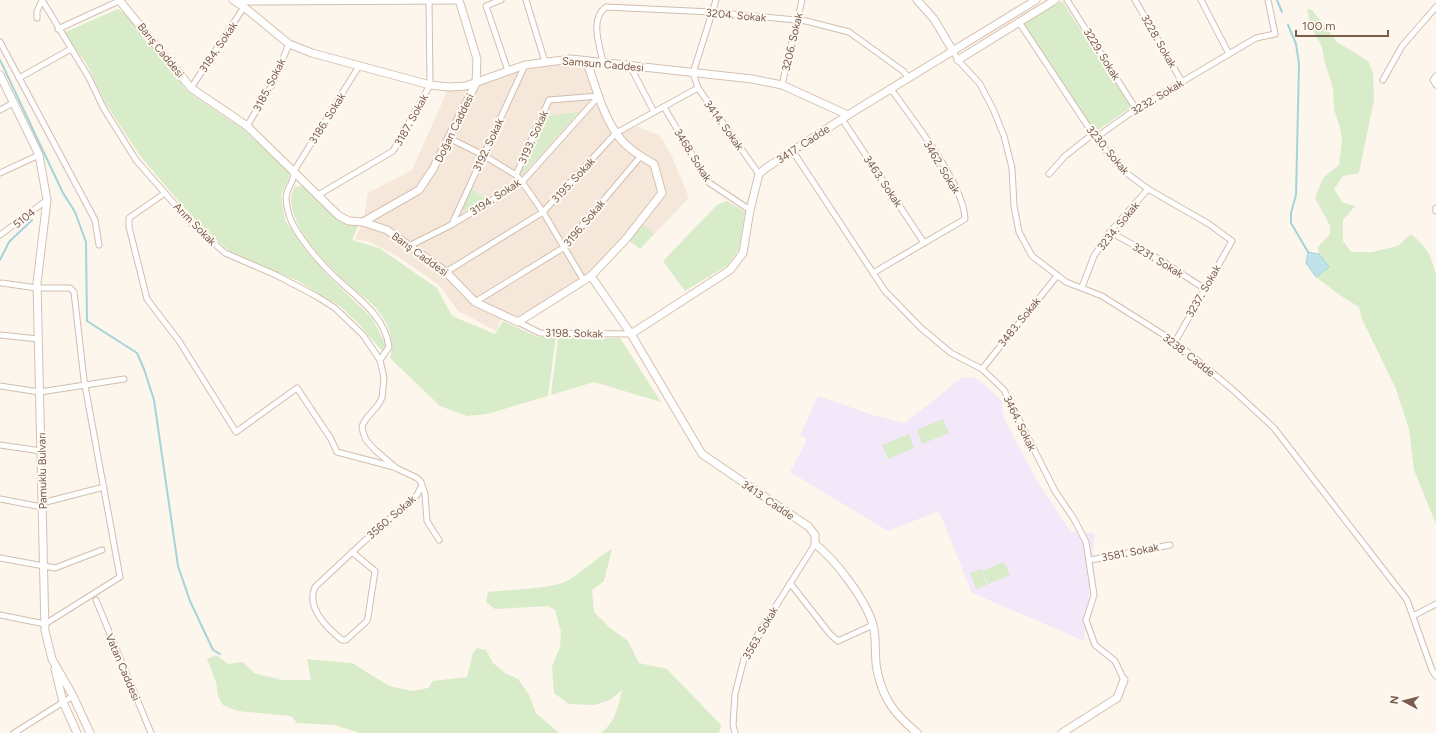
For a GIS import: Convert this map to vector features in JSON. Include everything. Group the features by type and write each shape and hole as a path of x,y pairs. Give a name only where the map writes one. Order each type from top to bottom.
{"street":[{"path":"37,18 37,11 42,0"},
{"name":"Arım Sokak","path":"42,0 58,29 89,78 104,109 136,160 192,223 225,253 276,276 316,296 335,308 363,335 380,360 384,378 382,398 362,426 363,432 366,440 374,450 396,468"},
{"path":"58,29 120,0"},
{"name":"Barış Caddesi","path":"120,0 191,88 247,126 339,216 349,221 363,222 388,230 411,245 446,272 475,302 518,322"},
{"path":"235,1 429,2 459,0"},
{"name":"Doğan Caddesi","path":"363,222 418,190 433,169 476,84 477,59 459,0"},
{"path":"501,0 486,6 508,71"},
{"path":"526,0 545,62"},
{"path":"693,73 716,0"},
{"name":"3206. Sokak","path":"782,85 802,0"},
{"path":"917,0 934,19 953,51"},
{"name":"3417. Cadde","path":"759,174 792,150 1036,0"},
{"path":"958,60 1055,0"},
{"name":"3229. Sokak","path":"1067,0 1136,109"},
{"name":"3228. Sokak","path":"1135,0 1182,82"},
{"path":"1201,0 1229,54"},
{"name":"3232. Sokak","path":"1049,174 1065,156 1093,134 1101,134 1136,109 1256,38 1275,34 1268,0"},
{"name":"Samsun Caddesi","path":"235,1 290,44 312,53 430,85 449,87 476,84 525,65 571,59 587,62 752,79 782,85 845,117"},
{"name":"3187. Sokak","path":"318,195 393,151 430,85 429,2"},
{"name":"3184. Sokak","path":"191,88 244,7"},
{"name":"3204. Sokak","path":"603,63 597,31 598,17 601,11 606,7 712,12 797,20 849,32 903,71 910,78"},
{"path":"1383,80 1402,46 1436,7"},
{"name":"3230. Sokak","path":"1020,22 1093,134 1121,169 1148,189 1209,224 1232,241"},
{"path":"0,42 95,220 99,245"},
{"name":"3185. Sokak","path":"247,126 272,85 290,44"},
{"path":"19,78 71,49"},
{"name":"3238. Cadde","path":"953,51 958,60 980,84 993,109 1004,136 1012,168 1014,206 1019,232 1032,256 1066,282 1102,296 1175,342 1250,404 1274,428 1407,600 1432,670 1436,676"},
{"path":"518,322 591,276 626,239 662,193 654,164 640,157 626,145 616,133 599,96 587,62"},
{"name":"3192. Sokak","path":"451,224 525,65"},
{"name":"3186. Sokak","path":"294,171 360,66"},
{"path":"630,66 654,112"},
{"name":"3414. Sokak","path":"693,73 698,88 759,174"},
{"name":"Pamuklu Bulvarı","path":"0,75 39,154 47,200 37,288 45,631 52,659 73,696 90,733"},
{"path":"1436,76 1433,80 1436,85"},
{"name":"3195. Sokak","path":"446,272 543,212 616,133 698,88"},
{"name":"3462. Sokak","path":"873,273 965,220 965,211 947,172 892,89"},
{"name":"3193. Sokak","path":"516,175 549,100 599,96"},
{"name":"3194. Sokak","path":"411,245 451,224 522,182 599,96"},
{"path":"0,110 13,103"},
{"name":"3468. Sokak","path":"664,107 708,182 750,210"},
{"name":"3463. Sokak","path":"845,117 924,243"},
{"path":"449,138 483,155 516,175 543,212 584,281"},
{"name":"3464. Sokak","path":"792,150 885,291 921,328 951,353 982,369 1004,390 1055,491 1074,519 1086,542 1090,560 1094,596 1086,620 1096,645 1115,661 1124,680"},
{"path":"0,173 39,154"},
{"name":"3196. Sokak","path":"475,302 563,248 640,157"},
{"path":"294,171 294,177 286,197 290,217 308,246 334,276 375,314 388,337 390,347 380,360"},
{"path":"631,334 730,270 743,253 750,210 759,174"},
{"path":"292,183 306,183"},
{"name":"3234. Sokak","path":"1082,287 1094,256 1110,232 1148,189"},
{"path":"165,193 129,218 129,227 147,299 179,341 236,432 297,388 331,439 337,452 396,468 417,478 421,482 421,487"},
{"name":"5104","path":"0,240 2,234 47,200"},
{"name":"3231. Sokak","path":"1110,232 1159,260 1205,289"},
{"name":"3237. Sokak","path":"1175,342 1232,241"},
{"name":"3413. Cadde","path":"591,276 631,334 702,454 809,527 815,535 815,544 827,552 853,586 873,625 877,670 886,698 898,717 917,733"},
{"name":"3483. Sokak","path":"982,369 1057,276"},
{"path":"0,615 45,624 120,576 85,385 74,292 70,288 37,288 2,284"},
{"name":"3198. Sokak","path":"518,322 540,333 631,334"},
{"path":"0,335 38,339"},
{"path":"0,386 40,392 124,379"},
{"path":"0,445 41,450"},
{"path":"0,499 42,505 104,487"},
{"name":"3560. Sokak","path":"421,487 425,494 428,521 439,540"},
{"name":"3560. Sokak","path":"352,552 375,571 367,621 346,640 342,640 323,620 316,610 312,601 312,593 321,580 352,552 417,495 421,487"},
{"name":"3563. Sokak","path":"735,733 733,725 735,694 745,655 815,544"},
{"name":"3581. Sokak","path":"1090,560 1170,544"},
{"path":"0,558 55,568 102,550"},
{"path":"790,583 830,634 838,641 873,625"},
{"name":"Vatan Caddesi","path":"96,600 151,733"},
{"path":"1413,616 1436,604"},
{"path":"52,659 63,702 77,733"},
{"path":"1062,733 1117,698 1124,680"},
{"path":"14,733 73,696"}],"shaded area":[{"path":"555,61 587,62 616,133 623,133 637,126 660,136 671,154 689,198 640,249 626,239 591,276 518,322 503,315 496,331 458,311 439,285 394,254 370,242 355,239 363,222 368,193 412,170 449,87 508,71"},
{"path":"963,377 975,378 983,383 1001,400 1004,418 1036,479 1071,532 1095,533 1084,641 972,593 939,511 888,531 790,472 807,440 800,435 818,396 876,416 905,423"}],"green space":[{"path":"1062,1 1131,107 1100,129 1093,129 1024,24"},
{"path":"118,9 126,14 188,92 244,130 289,172 289,178 281,195 285,220 307,252 329,277 372,318 386,345 382,351 360,325 340,306 298,281 229,251 193,218 141,157 107,106 85,61 63,33"},
{"path":"1307,9 1312,10 1337,42 1368,61 1373,73 1374,100 1359,173 1343,176 1334,189 1342,202 1355,206 1343,220 1343,241 1351,252 1372,252 1398,246 1411,234 1425,247 1436,275 1436,524 1414,470 1409,429 1396,389 1362,319 1359,307 1341,296 1316,277 1328,268 1319,254 1318,247 1330,234 1330,226 1315,198 1323,178 1339,165 1342,141 1340,127 1334,110 1333,88 1325,63 1322,47 1311,27"},
{"path":"579,112 521,176 519,174 548,116"},
{"path":"303,186 335,216 342,221 358,226 352,240 379,248 437,288 452,316 495,334 503,321 538,337 556,336 548,396 487,414 467,416 440,406 390,358 392,346 390,334 386,322 377,309 325,261 315,250 298,225 293,211 291,198 295,187"},
{"path":"471,188 486,199 465,211 461,209"},
{"path":"727,201 745,212 739,249 728,265 685,291 663,261 717,205"},
{"path":"643,224 654,234 640,249 629,239"},
{"path":"558,338 620,338 661,402 594,382 551,395"},
{"path":"943,419 949,433 922,444 917,430"},
{"path":"909,434 914,448 888,459 882,445"},
{"path":"612,549 604,581 592,590 594,612 609,627 628,641 639,663 667,669 721,725 719,733 601,733 613,719 618,708 622,690 610,700 594,705 569,704 554,693 552,666 560,647 561,632 555,610 548,606 495,609 486,602 488,592 560,584 579,573"},
{"path":"1004,562 1010,575 988,584 982,571"},
{"path":"981,569 987,585 976,589 970,573"},
{"path":"477,648 486,650 493,663 505,673 518,679 529,695 536,713 559,733 360,733 335,725 297,723 291,716 237,711 223,705 218,696 216,682 207,659 216,655 228,664 243,662 254,673 282,680 311,680 307,659 352,663 389,686 413,691 428,688 433,681 467,677 473,653"}],"water":[{"path":"1308,252 1319,254 1329,267 1316,277 1306,263"}],"waterway":[{"path":"1277,0 1282,12"},
{"path":"1288,25 1296,44 1299,64 1296,195 1291,213 1291,223 1308,252"},
{"path":"0,60 63,193 75,212 86,242 87,321 137,353 144,369 154,400 178,566 190,601 213,650 220,654"},
{"path":"0,260 9,242 32,220"}]}
